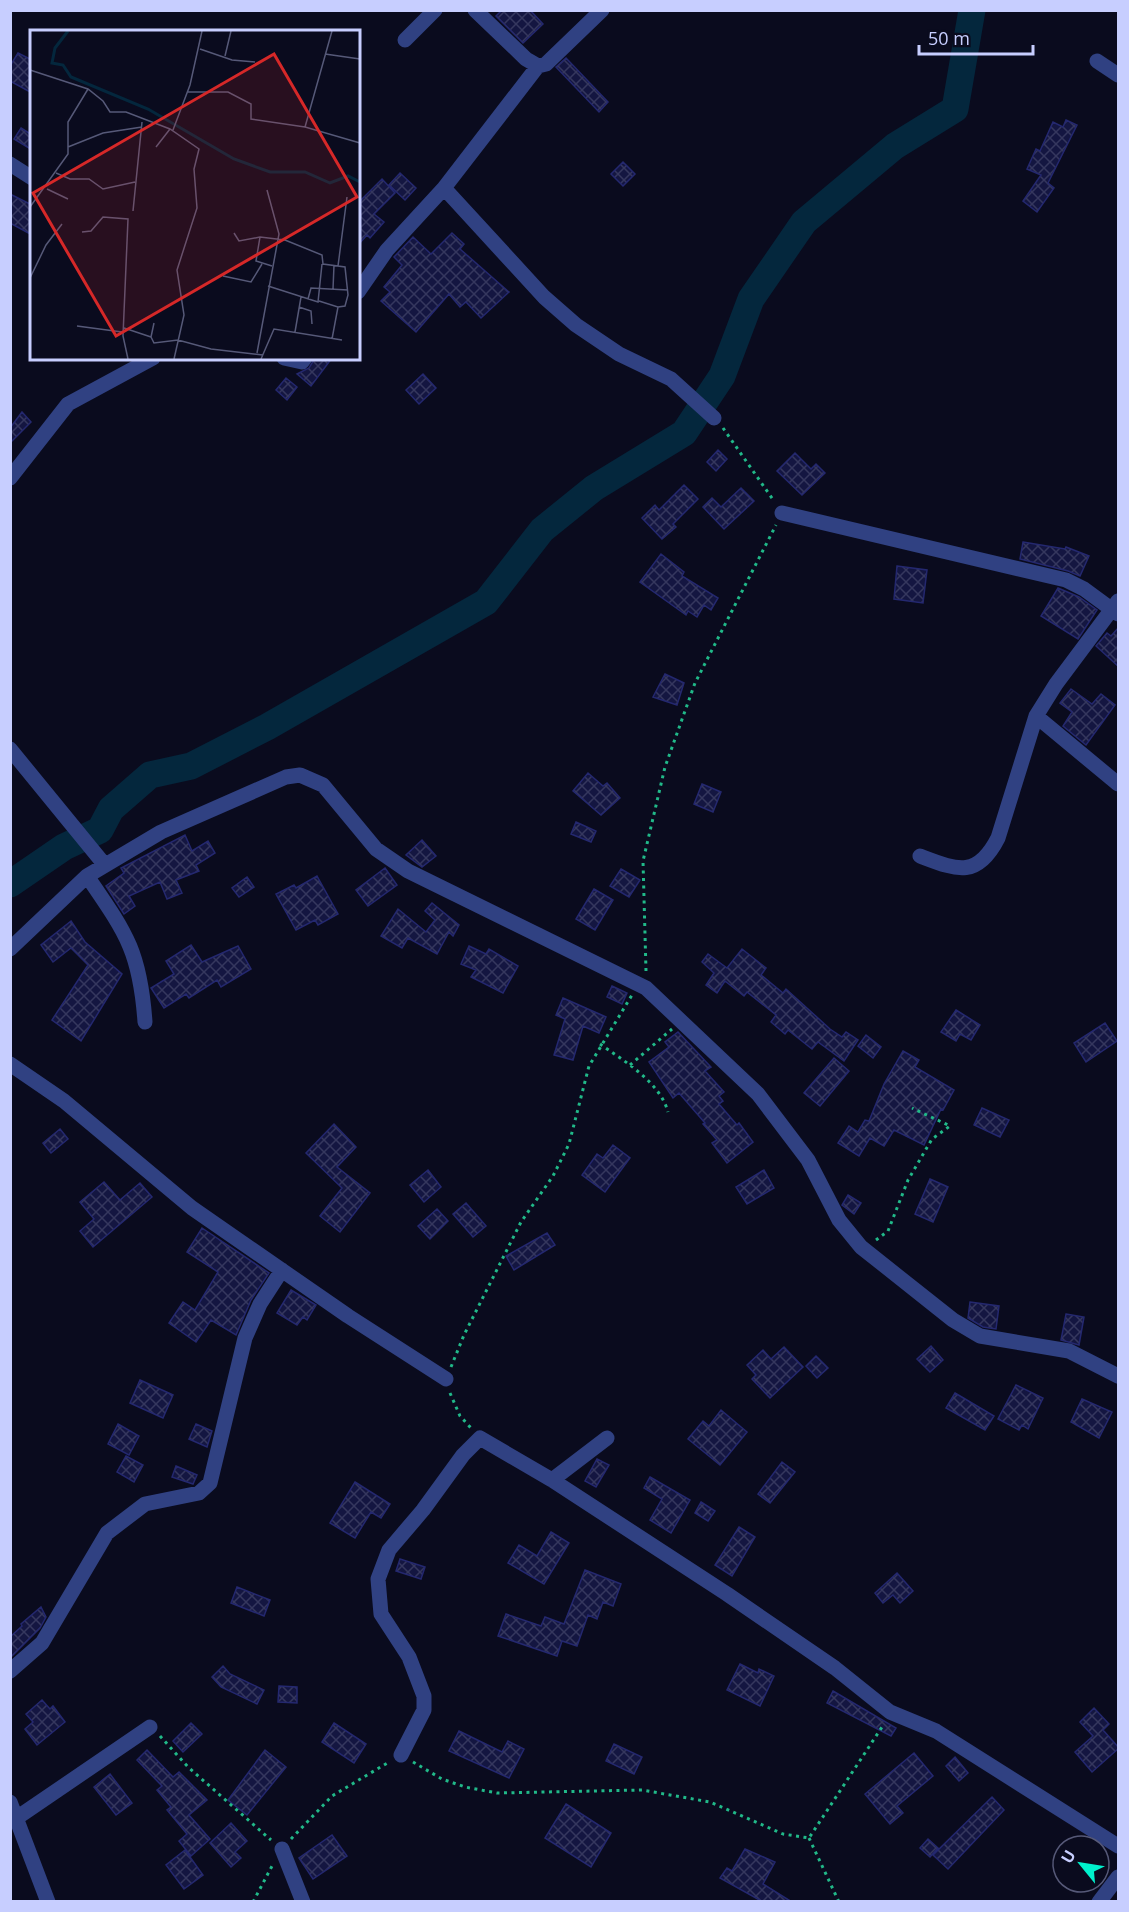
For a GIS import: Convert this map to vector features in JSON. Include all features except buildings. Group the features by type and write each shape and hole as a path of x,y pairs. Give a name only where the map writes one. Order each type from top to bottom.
{"street":[{"path":"405,40 435,10"},
{"path":"475,10 526,59 538,66"},
{"path":"360,289 387,250 444,188 538,66 546,64 602,10"},
{"path":"1097,61 1119,75"},
{"path":"10,164 30,177"},
{"path":"444,188 544,297 576,325 620,354 671,379 714,418"},
{"path":"10,478 68,404 149,360"},
{"path":"782,513 1066,580 1117,608 1036,716 998,838 990,852 981,861 964,869 947,866 920,856"},
{"path":"1036,716 1119,784"},
{"path":"10,749 104,864"},
{"path":"10,948 87,876 104,864 161,832 273,781 300,775 323,785 376,849 408,871 642,986 758,1094 808,1160 839,1220 861,1247 953,1320 980,1336 1069,1351 1119,1376"},
{"path":"87,876 122,927 132,947 143,988 146,1022"},
{"path":"10,1064 81,1114 192,1208 446,1379"},
{"path":"10,1671 42,1643 107,1533 145,1504 199,1493 210,1483 251,1322 282,1270"},
{"path":"401,1755 424,1710 424,1696 409,1657 381,1614 378,1579 389,1550 423,1510 463,1455 480,1438 552,1480 825,1661 890,1712 936,1731 1115,1839"},
{"path":"552,1480 607,1438"},
{"path":"18,1817 150,1727"},
{"path":"10,1802 18,1817 48,1902"},
{"path":"282,1849 303,1902"},
{"path":"1099,1902 1119,1877"}],"path":[{"path":"480,1438 460,1416 451,1399 446,1379 464,1335 517,1230 553,1176 569,1144 584,1081 600,1044 642,986 643,861 665,767 694,683 782,513 714,418"},
{"path":"630,1065 681,1022"},
{"path":"600,1044 630,1065 663,1098 668,1112"},
{"path":"861,1247 884,1236 888,1231 908,1180 918,1162 934,1137 949,1128 948,1124 912,1108"},
{"path":"809,1838 890,1712"},
{"path":"150,1727 188,1767 282,1849"},
{"path":"253,1902 282,1849 332,1796 401,1755 442,1779 465,1787 497,1793 589,1790 660,1792 710,1802 783,1834 809,1838"},
{"path":"809,1838 839,1902"}],"waterway":[{"path":"10,884 64,847 100,830 111,809 150,775 191,766 267,727 486,602 542,530 594,488 684,433 722,376 751,299 804,222 895,146 955,109 972,10"}]}
